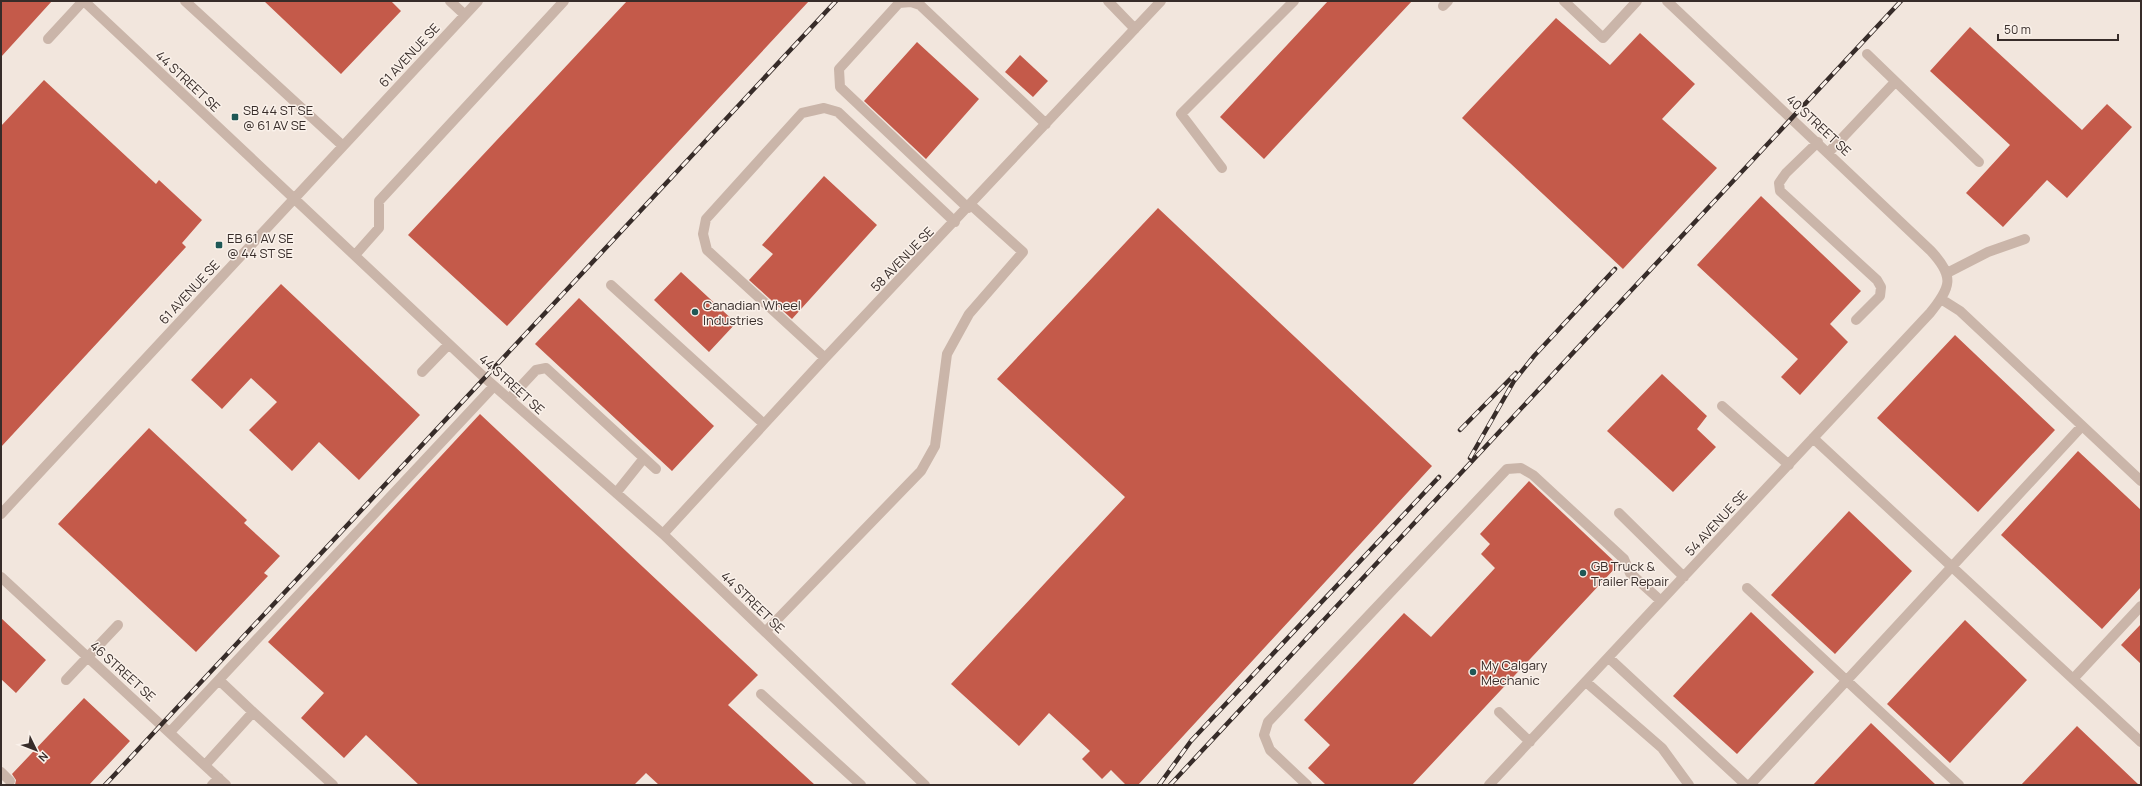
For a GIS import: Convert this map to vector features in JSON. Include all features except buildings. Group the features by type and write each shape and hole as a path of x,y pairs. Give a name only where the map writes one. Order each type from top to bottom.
{"street":[{"path":"48,39 84,1"},
{"name":"44 STREET SE","path":"84,1 494,386 663,534 920,783"},
{"path":"185,1 343,146"},
{"path":"450,1 465,15"},
{"name":"61 AVENUE SE","path":"1,514 478,1"},
{"path":"355,256 379,228 379,201 564,1"},
{"path":"1108,1 1135,29"},
{"name":"58 AVENUE SE","path":"663,534 825,358 955,222 1161,1"},
{"path":"1222,168 1181,114 1294,1"},
{"path":"1564,1 1603,38 1637,1"},
{"name":"40 STREET SE","path":"1667,1 1829,152 1932,251 1947,272"},
{"path":"765,632 922,471 936,446 947,354 969,314 1023,252 969,206 840,87 839,69 899,3 911,2 920,5 1046,124"},
{"path":"1867,54 1979,162"},
{"path":"1829,152 1896,82"},
{"path":"825,358 708,250 703,234 706,219 802,113 824,108 838,112 955,222"},
{"path":"1818,142 1786,173 1779,183 1780,191 1876,280 1881,287 1880,296 1856,320"},
{"path":"1947,272 1988,252 2025,239"},
{"name":"54 AVENUE SE","path":"1489,785 1930,313 1941,299 1949,285 1947,272"},
{"path":"611,285 764,424"},
{"path":"1941,299 1960,311 2141,481"},
{"path":"422,372 449,344"},
{"path":"509,399 536,370 546,368 656,469"},
{"path":"170,732 494,386"},
{"path":"1722,406 1789,465"},
{"path":"1750,785 2082,426"},
{"path":"1813,438 2141,742"},
{"path":"616,493 644,458"},
{"path":"1307,785 1270,750 1264,735 1268,722 1507,469 1521,468 1533,475 1624,559 1630,573 1661,601"},
{"path":"1619,513 1684,576"},
{"name":"46 STREET SE","path":"1,577 205,765 215,781 226,785"},
{"path":"1747,588 1959,785"},
{"path":"2073,679 2141,606"},
{"path":"66,680 118,624"},
{"path":"1609,658 1746,785"},
{"path":"219,680 333,785"},
{"path":"1586,682 1662,748 1689,785"},
{"path":"761,694 860,785"},
{"path":"205,765 253,712"},
{"path":"1499,712 1530,742"},
{"path":"1,772 10,781"}],"railway":[{"path":"105,785 836,1"},
{"path":"1170,785 1901,1"},
{"path":"1470,458 1514,381 1534,356 1615,269"},
{"path":"1460,430 1516,373"},
{"path":"1159,785 1191,741 1439,477"}],"place":[{"name":"SB 44 ST SE @ 61 AV SE","path":"235,117"},
{"name":"EB 61 AV SE @ 44 ST SE","path":"219,245"},
{"name":"Canadian Wheel Industries","path":"695,312"},
{"name":"GB Truck & Trailer Repair","path":"1583,573"},
{"name":"My Calgary Mechanic","path":"1473,672"}]}
